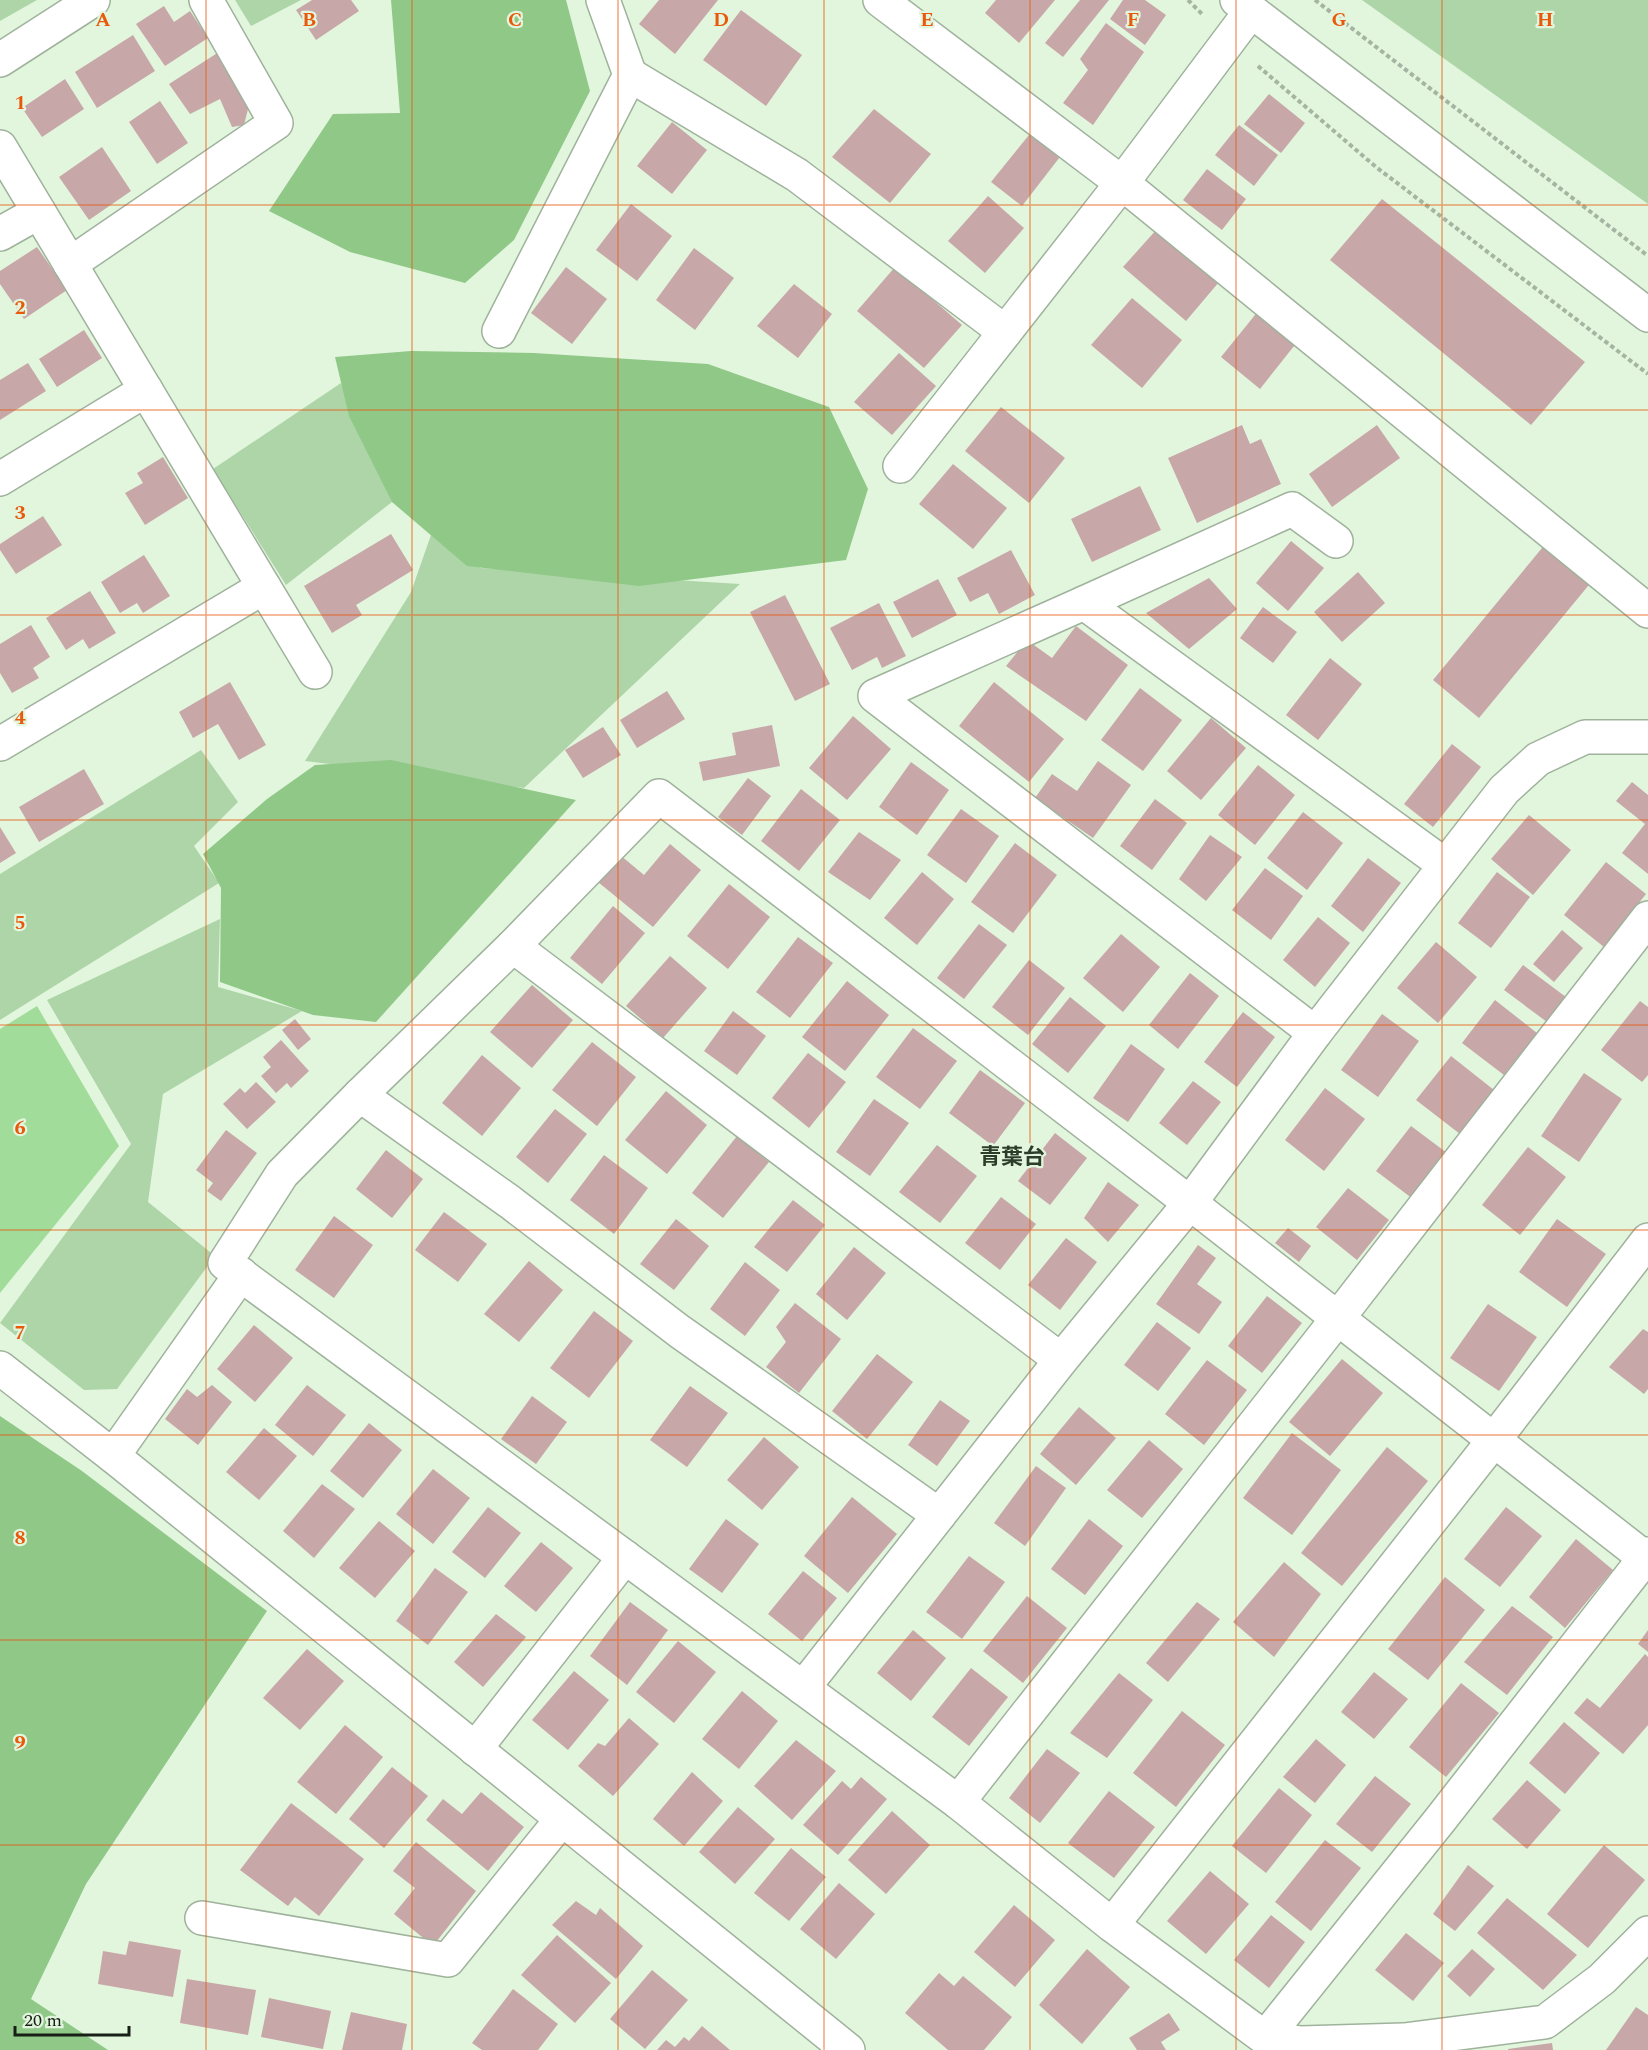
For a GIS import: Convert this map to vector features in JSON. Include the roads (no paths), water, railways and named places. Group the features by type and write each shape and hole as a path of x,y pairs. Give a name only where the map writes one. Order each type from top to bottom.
{"street":[{"path":"0,60 93,0"},
{"path":"70,264 276,123 206,0"},
{"path":"603,0 630,75 797,175 1005,332"},
{"path":"879,0 1122,183 1648,611"},
{"path":"900,466 1122,183 1229,40 1244,5 1648,315"},
{"path":"499,331 630,75"},
{"path":"0,147 315,672"},
{"path":"0,234 39,212"},
{"path":"0,479 146,390"},
{"path":"1315,1033 875,696 1292,509 1336,541"},
{"path":"0,744 264,586"},
{"path":"1084,603 1445,865"},
{"path":"803,1688 1061,1360 1190,1203 1315,1033 1504,790 1538,759 1585,737 1648,737"},
{"path":"1265,2038 1647,1556 658,796 513,946 282,1174 225,1263 957,1802 1112,1925 1265,2038 1301,2043 1404,2040 1545,2022 1602,1979 1648,1933"},
{"path":"957,1802 1338,1318 1648,918"},
{"path":"513,946 1061,1360"},
{"path":"360,1095 510,1202 678,1331 939,1515"},
{"path":"1112,1925 1494,1440 1648,1240"},
{"path":"113,1456 241,1274"},
{"path":"0,1368 113,1456 848,2050"},
{"path":"475,1749 625,1557"},
{"path":"202,1918 448,1960 562,1819"}],"district":[{"name":"青葉台","path":"1012,1156"}]}
